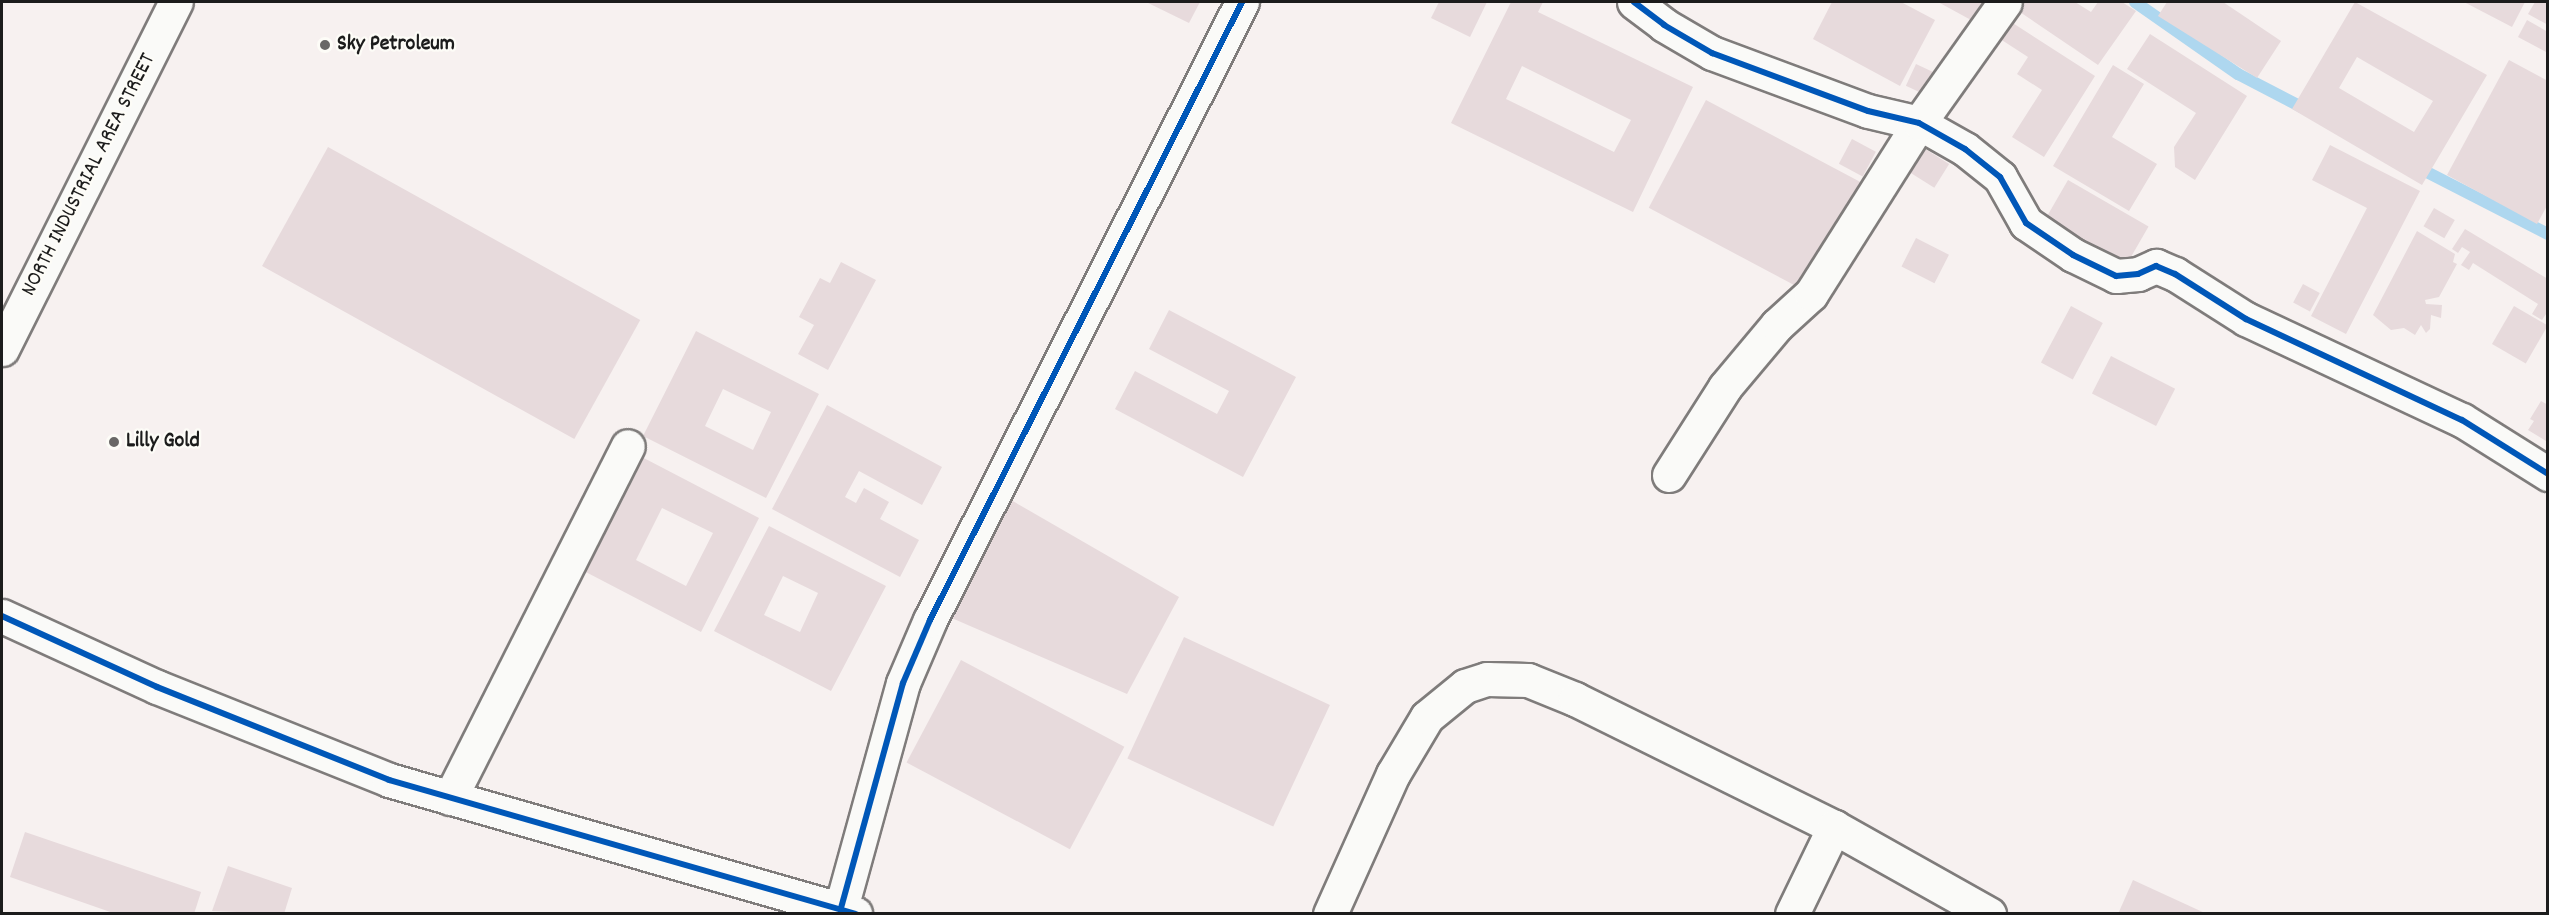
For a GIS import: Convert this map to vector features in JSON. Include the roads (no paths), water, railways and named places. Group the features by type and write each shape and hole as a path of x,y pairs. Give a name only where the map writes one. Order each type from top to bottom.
{"street":[{"name":"NORTH INDUSTRIAL AREA STREET","path":"2,349 176,2"},
{"path":"2,616 157,687 285,741 450,798 795,904 848,911 903,683 930,620 1242,2"},
{"path":"1634,2 1664,25 1712,53 1868,111 1919,123 1965,149 2000,177 2026,223 2073,255 2116,276 2138,273 2156,266 2175,273 2246,319 2462,420 2547,474"},
{"path":"1669,475 1725,387 1776,325 1811,294 1919,123 2005,2"},
{"path":"450,798 628,446"},
{"path":"1330,914 1393,774 1427,717 1465,686 1487,679 1528,680 1575,699 1834,826 1989,914"},
{"path":"1792,914 1834,826"}],"waterway":[{"path":"2135,2 2238,74 2309,111"},
{"path":"2415,166 2548,234"}],"place":[{"name":"Sky Petroleum","path":"325,45"},
{"name":"Lilly Gold","path":"114,442"}]}
